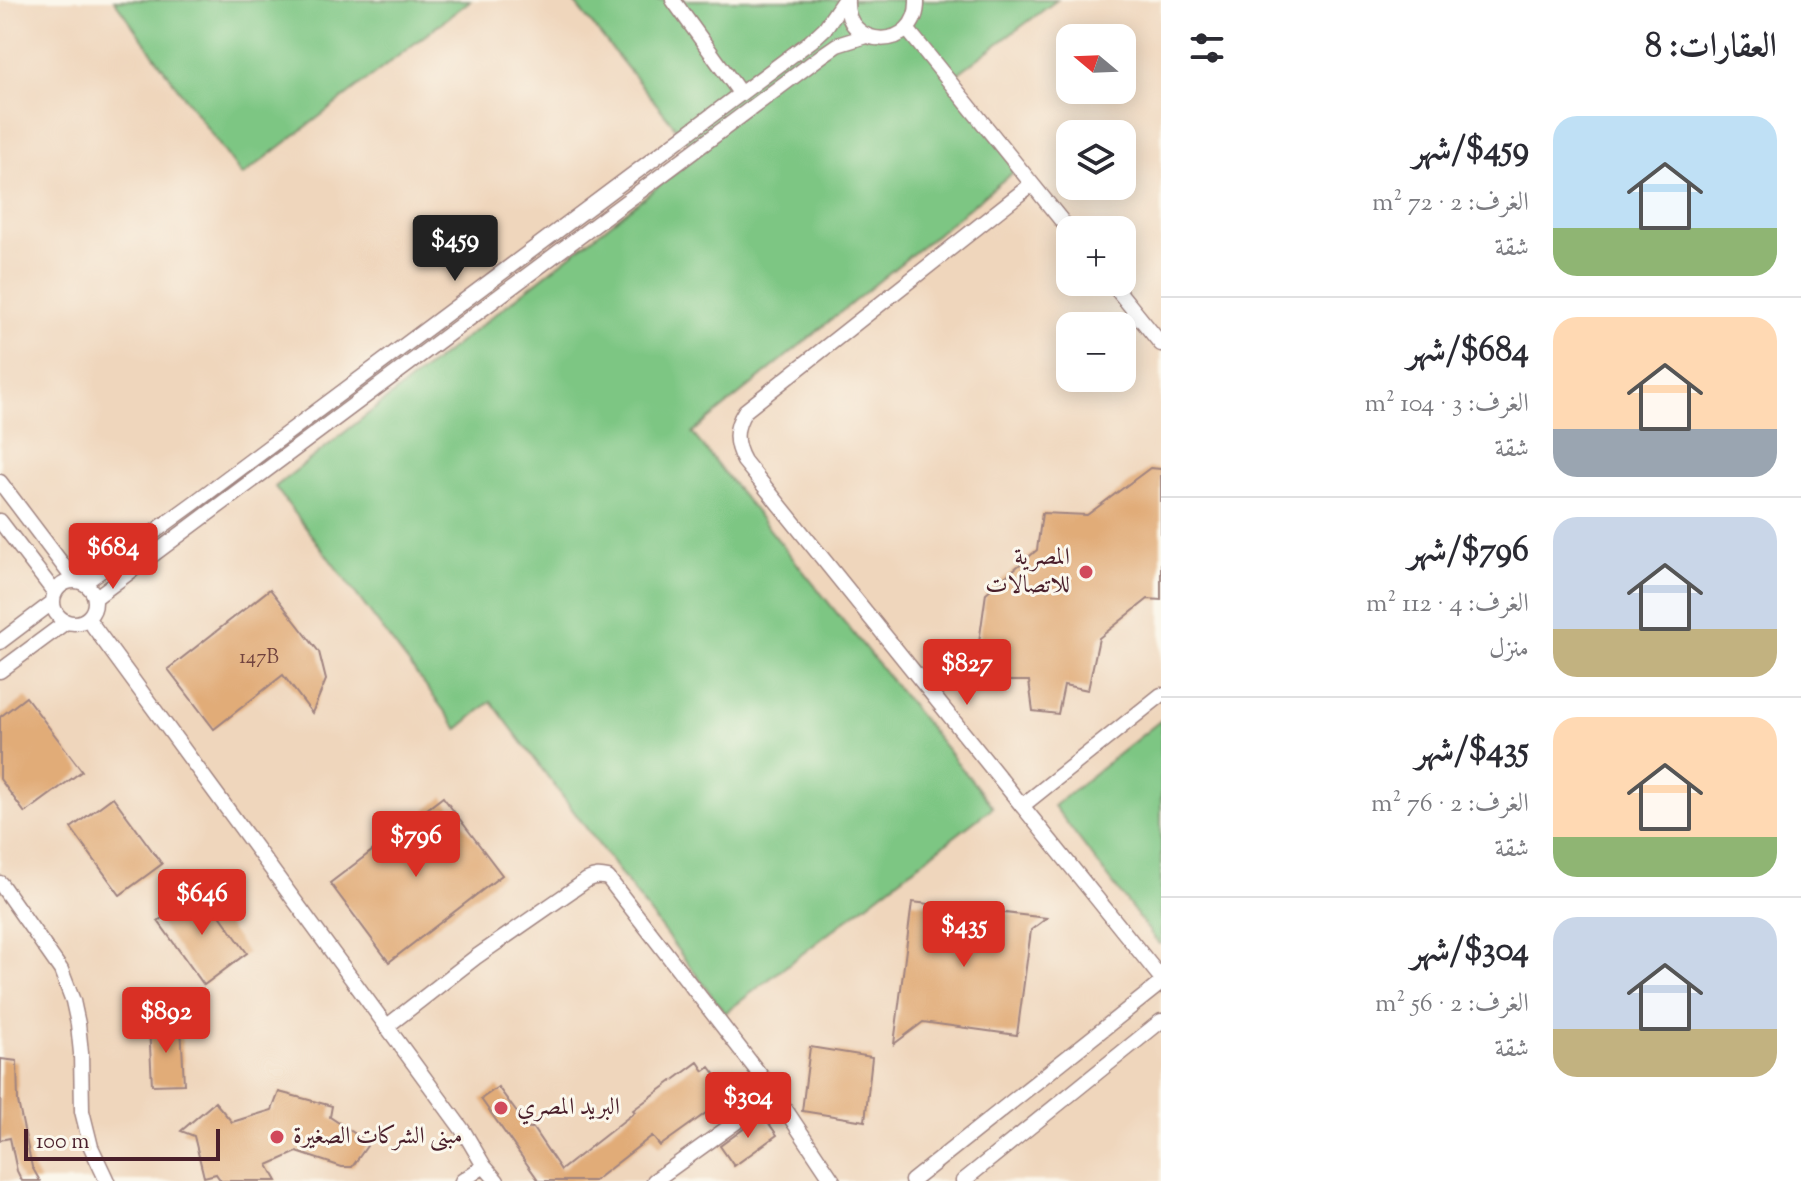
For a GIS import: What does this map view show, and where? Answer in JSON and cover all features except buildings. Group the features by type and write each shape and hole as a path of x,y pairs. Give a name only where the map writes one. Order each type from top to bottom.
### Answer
{"street":[{"path":"673,0 740,93"},
{"path":"0,642 54,598 63,584 79,582 194,503 811,41 846,0"},
{"path":"846,0 850,19 857,29 877,39 898,36 907,29 913,22 918,1"},
{"path":"907,29 1058,216"},
{"path":"95,598 824,54 837,45 866,36"},
{"path":"912,1181 1161,980 744,461 736,441 739,420 745,411 1032,184"},
{"path":"1122,296 1161,344"},
{"path":"0,482 79,582 89,587 95,598 94,609 88,619 77,624 66,622 56,614 54,598 0,521"},
{"path":"88,619 250,837 497,1181"},
{"path":"0,671 66,622"},
{"path":"1022,806 1161,695"},
{"path":"386,1027 476,957 587,880 601,876 608,878 775,1094 833,1181"},
{"path":"0,883 61,970 73,1001 81,1053 82,1111 91,1147 107,1181"},
{"path":"963,1181 1161,1021"},
{"path":"654,1181 775,1094"},
{"path":"462,1181 484,1166"}],"shaded area":[{"path":"0,0 1161,0 1161,1181 0,1181"}],"green space":[{"path":"114,0 471,0 242,176"},
{"path":"572,0 1057,0 949,80 1018,168 692,433 993,807 725,1013 491,701 458,729 275,487 698,155"},
{"path":"1161,720 1161,944 1159,944 1054,806"}],"place":[{"name":"المصرية للاتصالات","path":"1086,572"},
{"name":"البريد المصري","path":"501,1108"},
{"name":"مبنى الشركات الصغيرة","path":"277,1137"}]}
